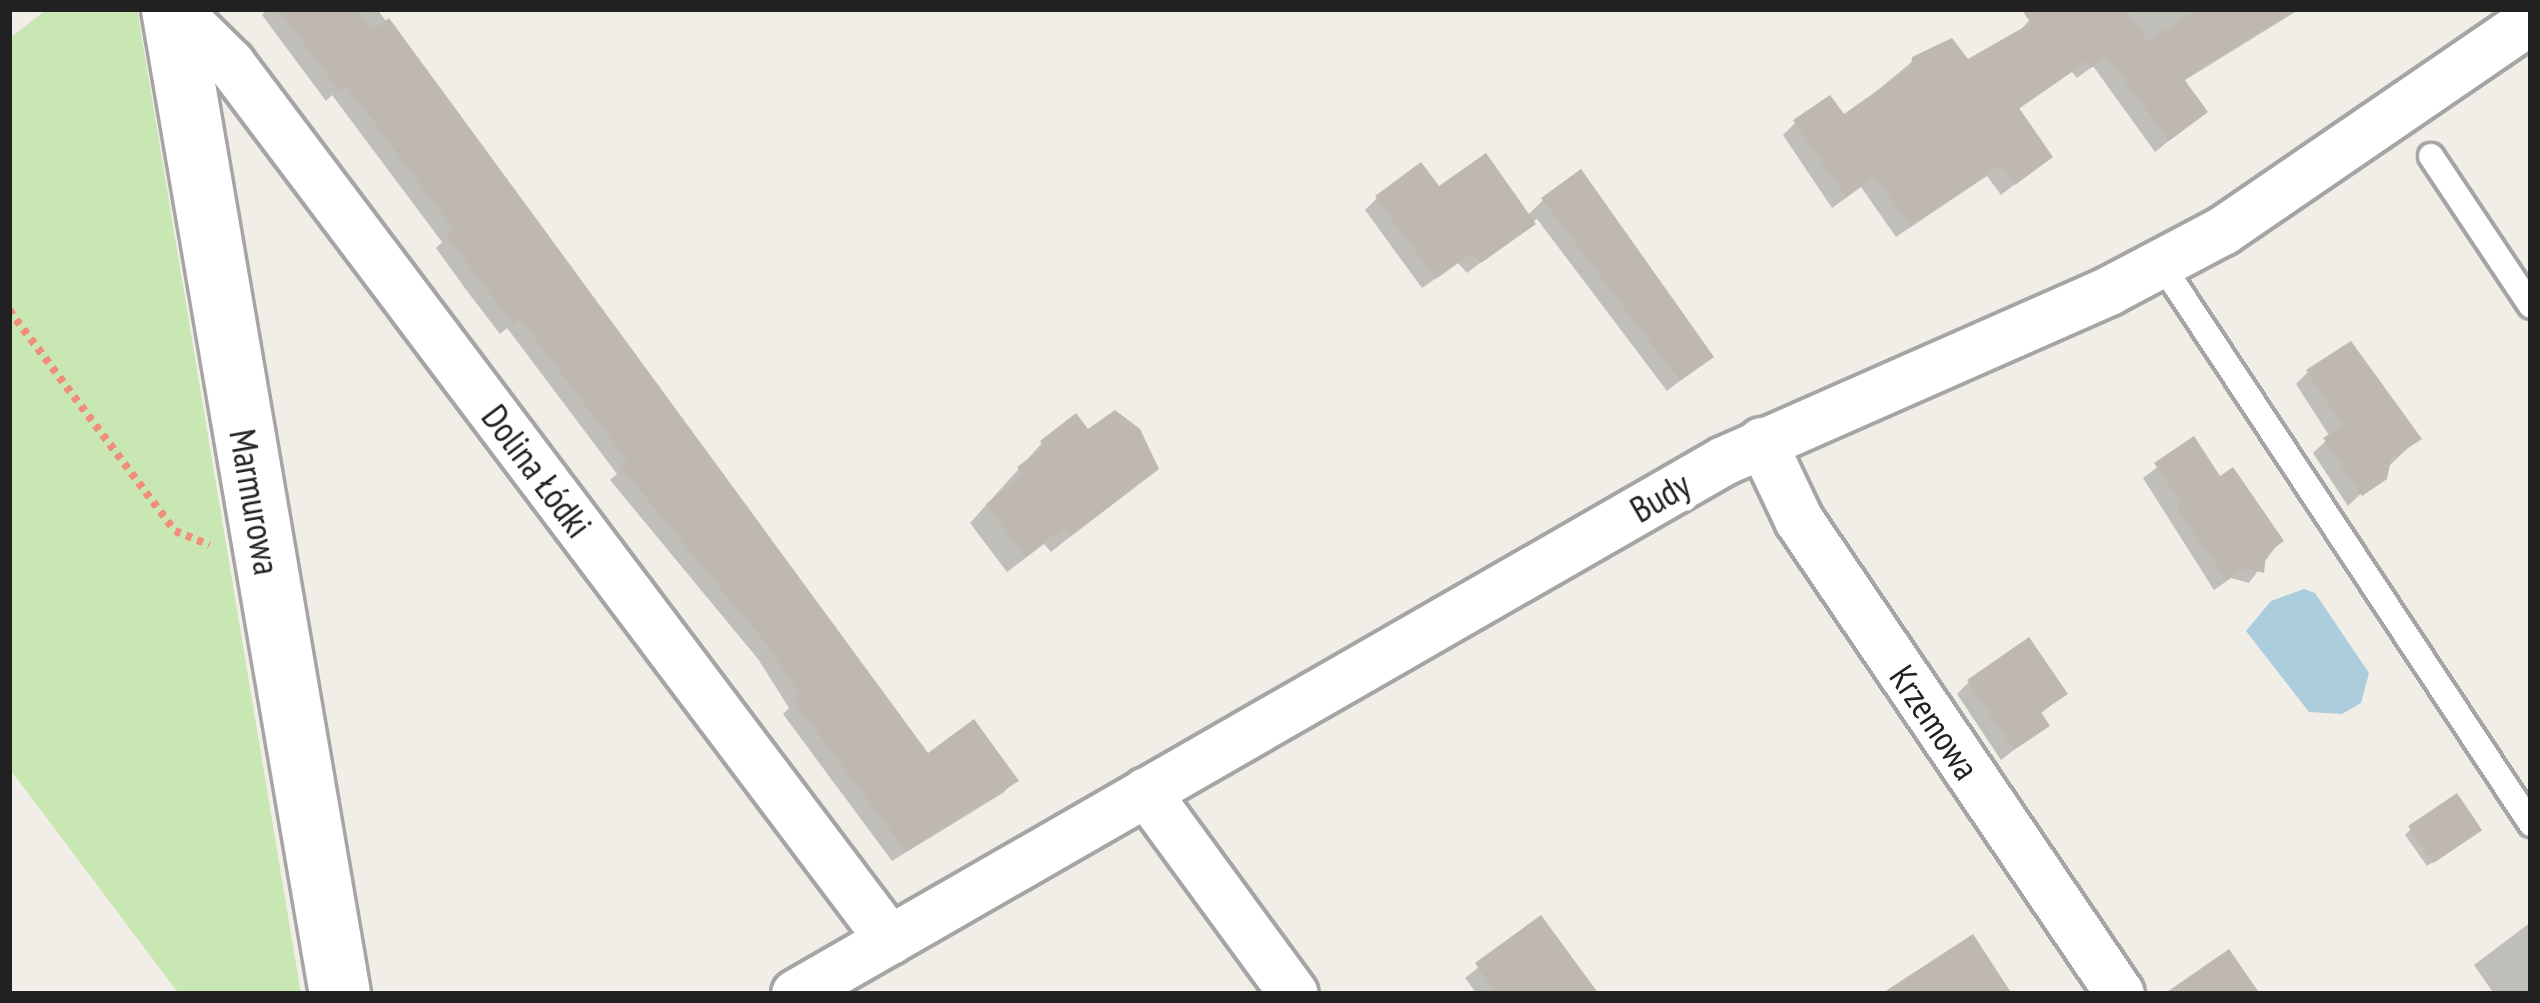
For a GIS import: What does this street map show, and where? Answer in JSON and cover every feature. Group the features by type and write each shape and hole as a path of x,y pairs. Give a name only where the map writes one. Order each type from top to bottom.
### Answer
{"street":[{"name":"Marmurowa","path":"173,9 340,994"},
{"name":"Dolina Łódki","path":"173,9 230,63 890,940"},
{"name":"Budy","path":"796,994 1762,442 2162,265 2300,180 2531,20"},
{"name":"Krzemowa","path":"1762,442 1799,520 2120,994"},
{"path":"1146,793 1294,994"}],"lane":[{"path":"2431,156 2531,306"},
{"path":"2162,265 2531,824"}],"path":[{"path":"9,310 175,531 228,554 262,547"}],"green space":[{"path":"47,9 137,9 301,994 179,994 9,768 9,39"}],"water":[{"path":"2304,589 2315,593 2369,673 2361,703 2342,714 2309,712 2246,631 2271,601"}],"building":[{"path":"278,9 356,9 372,31 389,18 928,753 974,719 1019,781 906,851 793,700 800,694 769,647 620,466 627,460 520,319 513,324 479,279 446,234 453,228 346,85 339,91"},
{"path":"2021,9 2125,9 2148,41 2200,9 2296,9 2184,79 2208,112 2169,141 2107,56 2091,68 2086,61 2019,108 2053,157 2015,185 2001,165 1910,226 1875,176 1846,197 1793,120 1830,95 1844,114 1911,67 1912,57 1952,38 1968,59 2031,23"},
{"path":"1486,153 1536,224 1481,263 1472,253 1436,279 1375,196 1421,162 1439,186"},
{"path":"1581,169 1714,357 1680,381 1541,198"},
{"path":"2351,341 2422,439 2391,459 2387,479 2362,496 2323,438 2343,426 2306,370"},
{"path":"1115,410 1140,429 1159,469 1070,537 1063,528 1026,557 986,504 1024,475 1017,467 1044,447 1040,441 1076,413 1088,429"},
{"path":"2194,436 2220,476 2233,467 2284,541 2266,554 2264,573 2245,568 2227,580 2176,507 2181,503 2154,463"},
{"path":"2029,637 2068,694 2041,712 2050,726 2014,750 1967,680"},
{"path":"2457,793 2482,830 2433,863 2408,826"},
{"path":"1541,915 1599,994 1497,994 1475,963"},
{"path":"1973,934 2012,994 1881,994"},
{"path":"2229,949 2260,994 2164,994"}]}
